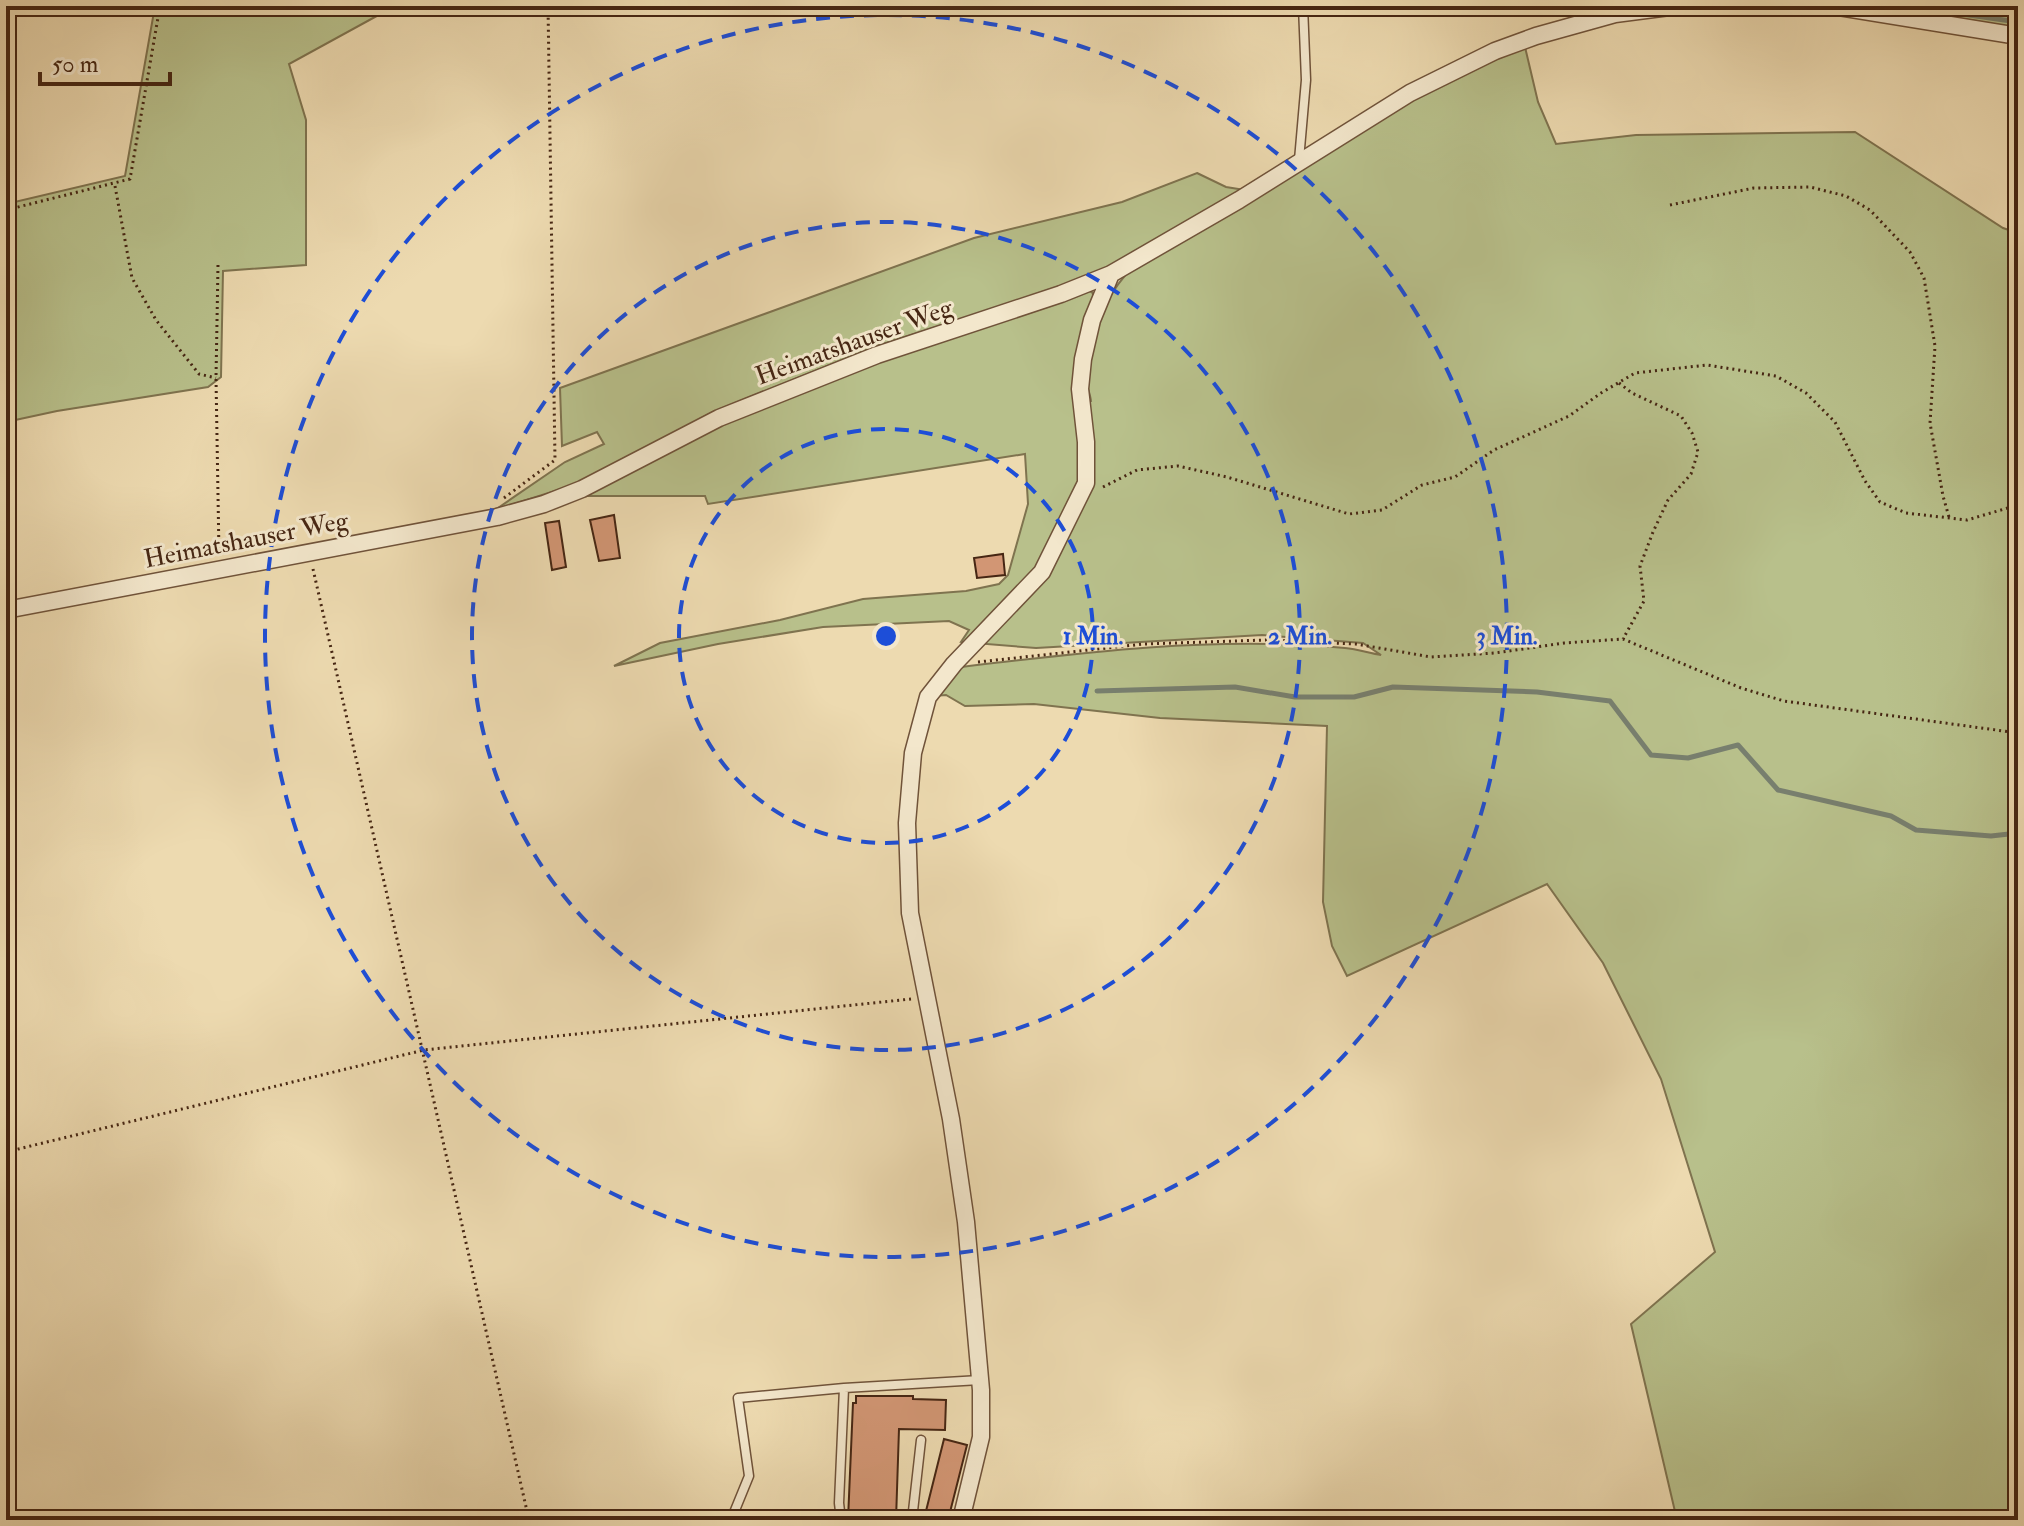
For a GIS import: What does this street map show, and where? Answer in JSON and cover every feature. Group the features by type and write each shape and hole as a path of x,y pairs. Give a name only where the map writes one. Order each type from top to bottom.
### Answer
{"street":[{"name":"Heimatshauser Weg","path":"6,610 497,517 544,504 582,489 719,418 877,355 1061,294 1111,274 1239,200 1410,93 1495,51 1615,14 1677,6"},
{"path":"1833,6 2018,36"},
{"path":"961,1520 981,1437 981,1385 966,1222 951,1119 910,913 907,823 913,753 928,697 954,664 1042,572 1086,483 1086,442 1080,389 1083,359 1092,320 1111,274"}],"lane":[{"path":"1299,161 1306,80 1303,6"},
{"path":"731,1520 749,1476 738,1398 844,1388 981,1385"},
{"path":"841,1520 844,1388"},
{"path":"912,1520 921,1440"}],"path":[{"path":"6,210 130,179 160,6"},
{"path":"498,502 555,460 548,6"},
{"path":"115,185 132,278 156,320 199,374 216,378"},
{"path":"1670,205 1754,188 1810,187 1846,196 1870,210 1910,252 1924,278 1933,334 1934,386 1930,423 1949,517"},
{"path":"218,265 218,570"},
{"path":"1086,483 1096,490 1137,470 1178,466 1227,477 1349,514 1382,510 1422,485 1455,477 1494,450 1569,416 1635,373 1707,365 1776,376 1806,393 1835,422 1865,481 1880,502 1906,513 1967,520 2018,505"},
{"path":"1619,383 1632,393 1681,416 1692,433 1698,452 1691,474 1668,500 1653,532 1640,566 1644,601 1623,639"},
{"path":"308,554 317,580 529,1520"},
{"path":"954,664 1144,644 1296,641 1356,644 1431,657 1623,639 1741,688 1784,701 2018,733"},
{"path":"6,1152 424,1050 926,997"}],"green space":[{"path":"155,6 395,6 289,64 306,120 306,265 223,271 221,377 208,387 6,422 6,204 125,176"},
{"path":"1918,6 2018,6 2018,28 1914,11"},
{"path":"1525,47 1538,102 1556,144 1636,135 1855,132 2003,228 2018,233 2018,1520 1677,1520 1631,1324 1715,1252 1661,1079 1603,963 1547,884 1347,976 1332,946 1323,902 1327,726 1160,718 1034,704 965,706 946,695 933,696 954,668 1100,651 1198,645 1296,645 1381,655 1363,643 1262,635 1036,648 961,642 969,630 949,621 823,627 718,644 614,666 660,643 780,620 863,599 966,591 999,584 1008,575 1028,504 1025,454 708,504 705,496 575,496 725,419 811,384 1083,289 1092,292 1095,300 1078,404 1091,401 1086,376 1092,334 1111,295 1127,273 1371,123"},
{"path":"1197,173 1226,187 1245,190 1104,269 1058,288 874,347 713,412 580,483 495,510 565,462 604,444 597,432 562,446 560,388 974,238 1122,202"}],"building":[{"path":"614,515 620,558 599,561 590,520"},
{"path":"559,521 566,567 552,570 545,523"},
{"path":"1003,554 1005,575 977,578 974,558"},
{"path":"856,1396 913,1396 913,1399 946,1400 945,1430 899,1429 896,1520 848,1520 853,1403 856,1403"},
{"path":"944,1439 967,1445 948,1520 925,1515"}],"waterway":[{"path":"1948,6 1962,14 2018,22"},
{"path":"1097,691 1235,687 1295,697 1354,697 1393,687 1537,692 1610,701 1651,755 1688,758 1738,745 1778,790 1891,816 1916,830 1991,836 2018,833"}]}
